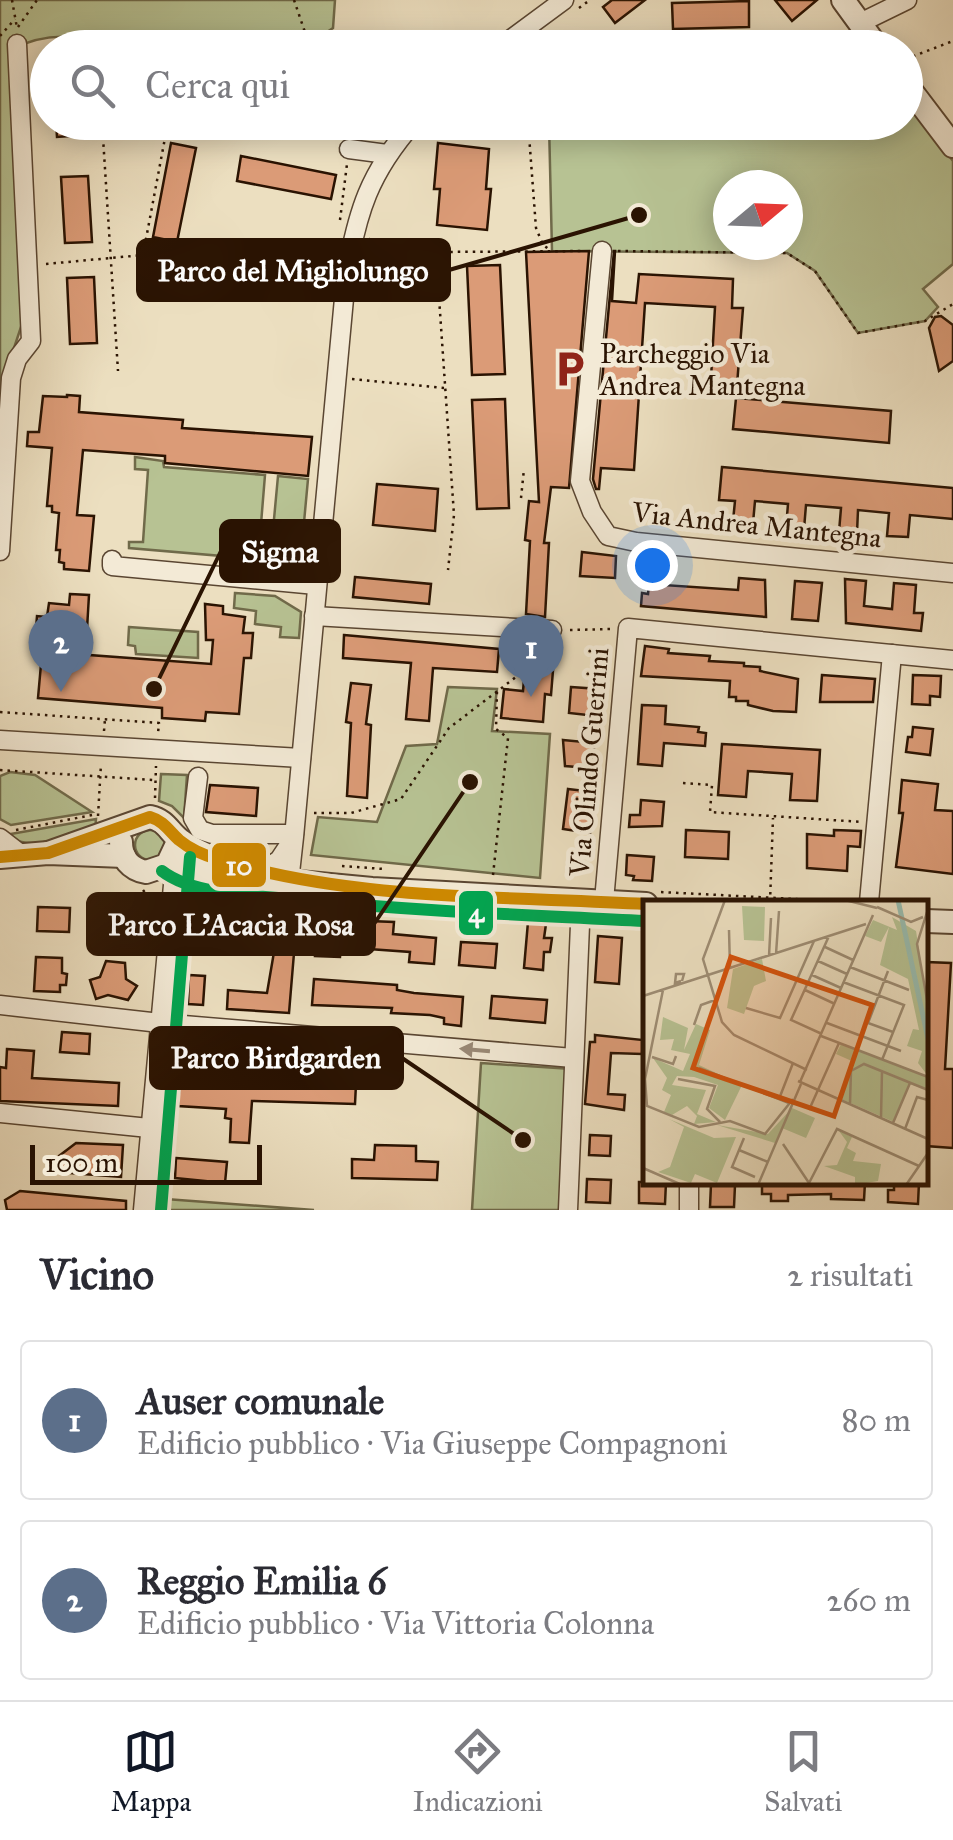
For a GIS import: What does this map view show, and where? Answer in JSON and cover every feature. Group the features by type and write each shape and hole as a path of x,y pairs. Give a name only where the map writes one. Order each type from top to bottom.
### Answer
{"street":[{"path":"523,30 564,0"},
{"path":"843,0 865,30"},
{"path":"874,30 907,0"},
{"path":"0,551 11,378 17,359 30,341 17,36"},
{"path":"923,106 953,146"},
{"path":"279,874 294,836 346,278 363,200 399,140"},
{"path":"349,149 387,154"},
{"name":"Via Andrea Mantegna","path":"602,251 580,481 592,512 608,536 953,573"},
{"path":"112,560 112,566 316,585"},
{"path":"314,616 552,630"},
{"path":"628,628 953,660"},
{"name":"Via Olindo Guerrini","path":"568,1210 572,1058 592,901 607,871 628,628"},
{"path":"869,894 892,654"},
{"path":"0,740 301,758"},
{"path":"198,777 192,818 206,833 294,836"},
{"path":"48,853 128,826 138,819 156,818 166,823 172,896 143,1210"},
{"path":"128,826 121,842 124,856 140,871 169,855 209,856 279,874 372,889 643,904"},
{"path":"4,835 11,856 124,856"},
{"path":"279,874 280,860 294,836"},
{"path":"928,921 953,922"},
{"path":"0,1005 572,1058"},
{"path":"0,1112 150,1128"},
{"path":"688,1210 690,1185"}],"path":[{"path":"12,0 17,36"},
{"path":"17,36 37,0"},
{"path":"294,0 304,30"},
{"path":"0,36 16,18"},
{"path":"923,52 953,41"},
{"path":"103,140 118,372"},
{"path":"28,265 143,255 165,140"},
{"path":"529,140 536,228 543,245 552,251"},
{"path":"364,251 370,228"},
{"path":"367,239 436,252 787,253 815,271 858,333 925,321 953,304"},
{"path":"436,252 454,515 448,570"},
{"path":"351,379 446,388"},
{"path":"522,498 524,469"},
{"path":"552,630 628,628"},
{"path":"308,812 351,813 400,799 449,728 516,678 522,630"},
{"path":"493,879 508,738 496,729 497,689"},
{"path":"0,770 156,780"},
{"path":"683,783 712,785 710,812 876,822"},
{"path":"4,835 92,815"},
{"path":"770,900 773,816"}],"green space":[{"path":"0,0 335,0 330,30 30,30 30,42 12,49 22,324 6,372 0,418"},
{"path":"923,121 953,161 953,264 923,289 938,307 925,321 858,333 815,271 798,260 803,260 803,170 713,170 713,252 552,251 549,140 923,140"},
{"path":"135,457 163,461 164,467 265,475 257,573 245,571 245,558 129,548 129,542 143,542 148,470 135,469"},
{"path":"278,476 308,479 301,555 290,570 269,573"},
{"path":"235,593 275,596 301,612 299,638 280,637 281,627 255,624 256,611 234,608"},
{"path":"129,627 198,632 198,658 136,654 135,646 128,645"},
{"path":"448,687 497,689 492,731 550,734 540,878 311,855 318,817 377,822 406,746 437,744"},
{"path":"10,772 35,775 92,812 11,825 0,819 0,776"},
{"path":"161,774 187,775 184,818 172,806 159,801"},
{"path":"96,819 95,831 61,840 25,843 5,835"},
{"path":"150,830 164,839 165,845 156,859 150,860 136,851 135,845 144,831"},
{"path":"481,1063 572,1069 568,1210 472,1210"},
{"path":"152,1198 314,1210 151,1210"}],"building":[{"path":"612,0 645,0 615,23 603,7"},
{"path":"775,0 817,0 792,21"},
{"path":"749,1 749,27 673,29 672,3"},
{"path":"171,143 196,148 177,242 153,237"},
{"path":"438,143 489,149 487,230 437,225 440,189 434,189"},
{"path":"241,156 336,175 331,199 237,181"},
{"path":"88,176 92,242 65,243 61,177"},
{"name":"Parcheggio Via Andrea Mantegna","path":"589,251 569,488 551,487 544,543 549,543 545,617 526,614 529,501 539,502 526,252"},
{"path":"614,251 612,301 636,303 639,274 733,279 732,308 743,308 736,398 710,396 715,307 645,303 634,470 601,468 596,489 593,479"},
{"path":"500,265 505,374 472,375 467,266"},
{"path":"94,277 97,343 70,344 67,278"},
{"path":"941,316 953,325 953,361 939,371 929,328 935,317"},
{"path":"43,396 80,396 79,412 183,420 182,428 312,437 308,476 165,463 165,456 83,450 77,515 94,516 89,571 64,569 64,563 59,562 60,550 56,550 59,513 47,506 52,448 27,446 28,432 39,432"},
{"path":"736,398 891,411 889,443 733,429"},
{"path":"505,399 509,508 477,509 472,400"},
{"path":"722,467 953,488 953,519 910,515 908,537 887,536 889,513 858,510 857,533 839,532 841,508 806,505 804,529 786,528 788,504 755,501 753,523 733,521 735,501 719,500"},
{"path":"377,484 438,489 435,531 373,525"},
{"path":"582,552 616,556 615,578 580,576"},
{"path":"355,577 431,584 429,604 353,597"},
{"path":"739,578 765,580 766,617 641,606 642,593 648,594 649,584 738,590"},
{"path":"845,579 866,581 864,606 892,609 894,583 916,585 914,613 923,613 921,631 846,623"},
{"path":"795,581 822,583 818,621 792,619"},
{"path":"70,594 89,595 87,629 78,628 76,654 211,664 213,640 206,640 205,604 223,606 223,614 245,617 243,633 253,633 251,658 244,658 239,714 206,712 205,721 162,718 162,708 38,698 43,642 35,642 37,616 47,617 49,603 69,605"},
{"path":"344,635 499,649 497,672 433,668 429,721 406,719 411,663 343,658"},
{"path":"645,646 669,649 668,653 710,656 709,661 744,663 760,667 760,671 798,679 796,712 773,711 748,705 748,701 736,701 736,697 729,697 730,681 641,676"},
{"path":"526,656 554,658 551,695 545,694 543,722 501,718 504,689 523,691"},
{"path":"822,675 875,679 873,702 820,702"},
{"path":"913,675 941,676 940,697 930,696 930,705 912,704"},
{"path":"351,683 371,685 366,724 371,725 367,798 347,796 351,723 346,722"},
{"path":"571,687 599,689 597,716 569,713"},
{"path":"642,705 666,706 665,724 699,727 698,732 706,733 705,746 664,743 662,766 638,764"},
{"path":"913,727 933,729 930,755 906,752"},
{"path":"563,740 595,743 590,768 565,766"},
{"path":"722,744 820,750 817,801 790,800 792,774 748,771 746,797 718,795"},
{"path":"902,780 938,784 935,810 953,811 953,874 896,867 903,813 899,813"},
{"path":"210,785 258,788 256,816 206,812"},
{"path":"568,789 594,792 590,833 563,829"},
{"path":"641,800 664,802 662,826 629,827 630,815 640,815"},
{"path":"686,830 729,832 728,859 685,857"},
{"path":"834,830 861,831 860,847 848,846 847,871 807,868 807,834 834,836"},
{"path":"627,855 654,857 652,881 633,880 634,876 626,875"},
{"path":"38,907 70,908 69,932 37,931"},
{"path":"318,919 394,922 393,934 436,938 434,964 409,962 410,952 341,947 340,957 315,956"},
{"path":"528,922 546,924 544,938 552,938 550,952 544,952 543,970 524,968"},
{"path":"598,936 622,938 619,984 595,982"},
{"path":"461,942 497,944 495,968 459,965"},
{"path":"274,952 294,953 289,1013 227,1009 228,990 267,993"},
{"path":"36,957 62,958 62,973 67,974 66,985 60,985 60,992 34,991"},
{"path":"106,961 125,963 126,979 137,986 128,1000 108,995 96,999 90,980 100,977"},
{"path":"928,962 951,963 945,1069 953,1069 953,1148 928,1146"},
{"path":"189,975 205,976 203,1005 188,1004"},
{"path":"314,979 397,985 397,990 463,997 461,1026 444,1024 444,1018 430,1015 391,1013 392,1008 312,1005"},
{"path":"492,996 547,1000 545,1023 490,1018"},
{"path":"62,1032 90,1034 89,1054 60,1052"},
{"path":"595,1035 643,1040 642,1054 611,1053 608,1094 625,1095 624,1110 585,1104 590,1042 595,1042"},
{"path":"218,1045 255,1048 253,1084 295,1085 296,1074 332,1073 332,1084 356,1084 355,1104 252,1101 249,1143 230,1142 231,1119 225,1118 226,1109 178,1106 180,1076 216,1079"},
{"path":"7,1049 34,1051 32,1078 119,1083 118,1106 0,1101 0,1067 6,1068"},
{"path":"590,1135 611,1136 610,1156 589,1155"},
{"path":"76,1143 123,1145 121,1177 58,1172 59,1156"},
{"path":"375,1145 416,1146 416,1161 438,1162 437,1180 352,1178 352,1159 374,1160"},
{"path":"176,1158 227,1162 225,1183 175,1178"},
{"path":"587,1179 611,1180 610,1203 586,1202"},
{"path":"639,1182 666,1185 665,1204 639,1203"},
{"path":"711,1185 735,1185 734,1207 710,1207"},
{"path":"762,1185 865,1185 864,1200 831,1199 831,1194 788,1195 788,1201 771,1201 771,1194 762,1194"},
{"path":"894,1185 919,1185 918,1204 888,1202 888,1190 894,1190"},
{"path":"20,1191 126,1201 126,1210 7,1210 5,1200"}],"transit line":[{"name":"10","path":"0,857 48,853 150,817 184,844 209,857 324,883 432,894 643,904"},
{"name":"4","path":"161,1210 190,857"},
{"name":"4","path":"162,871 192,886 249,896 643,921"}],"place":[{"name":"Parco del Migliolungo","path":"639,215"},
{"name":"Parcheggio Via Andrea Mantegna","path":"570,369"},
{"name":"Sigma","path":"154,689"},
{"name":"Reggio Emilia 6","path":"61,692"},
{"name":"Auser comunale","path":"531,697"},
{"name":"Parco L'Acacia Rosa","path":"470,782"},
{"name":"Parco Birdgarden","path":"523,1140"}]}
